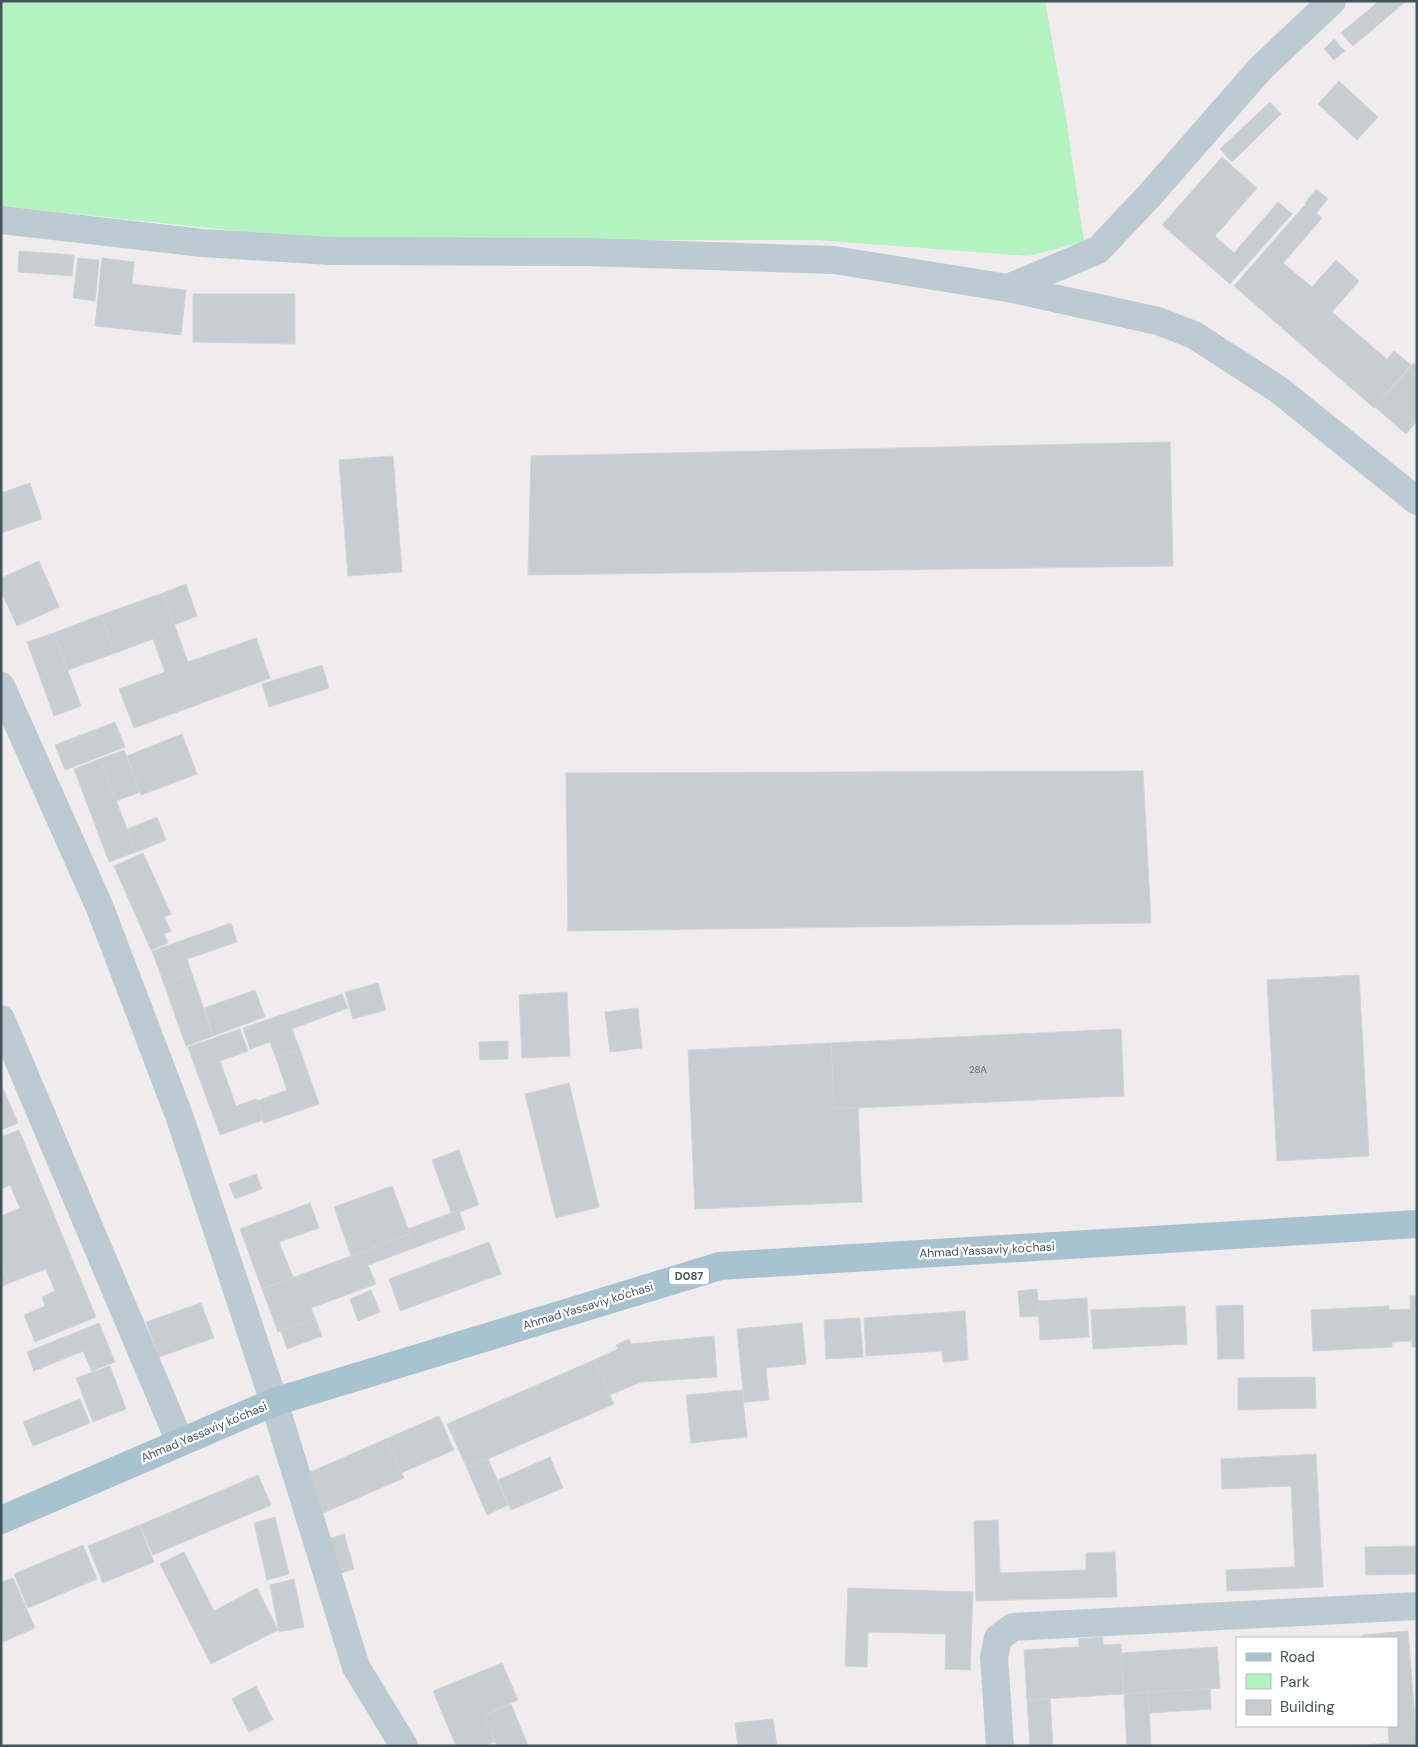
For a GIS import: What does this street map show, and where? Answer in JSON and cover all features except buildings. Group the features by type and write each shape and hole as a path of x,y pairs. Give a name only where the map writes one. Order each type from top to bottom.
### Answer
{"main road":[{"name":"Ahmad Yassaviy ko'chasi","path":"1,1520 274,1402 720,1266 1417,1224"}],"street":[{"path":"1008,288 1098,250 1149,196 1260,69 1332,1"},
{"path":"1,220 202,243 331,251 585,252 834,260 1008,288 1158,321 1194,335 1279,390 1417,501"},
{"path":"1,686 100,908 180,1118 274,1402 356,1667 404,1746"},
{"path":"1,1019 180,1442"},
{"path":"1000,1746 994,1657 998,1638 1013,1627 1417,1606"}],"green space":[{"path":"1,1 1045,1 1067,124 1084,242 1028,256 816,240 322,240 1,206"}]}
